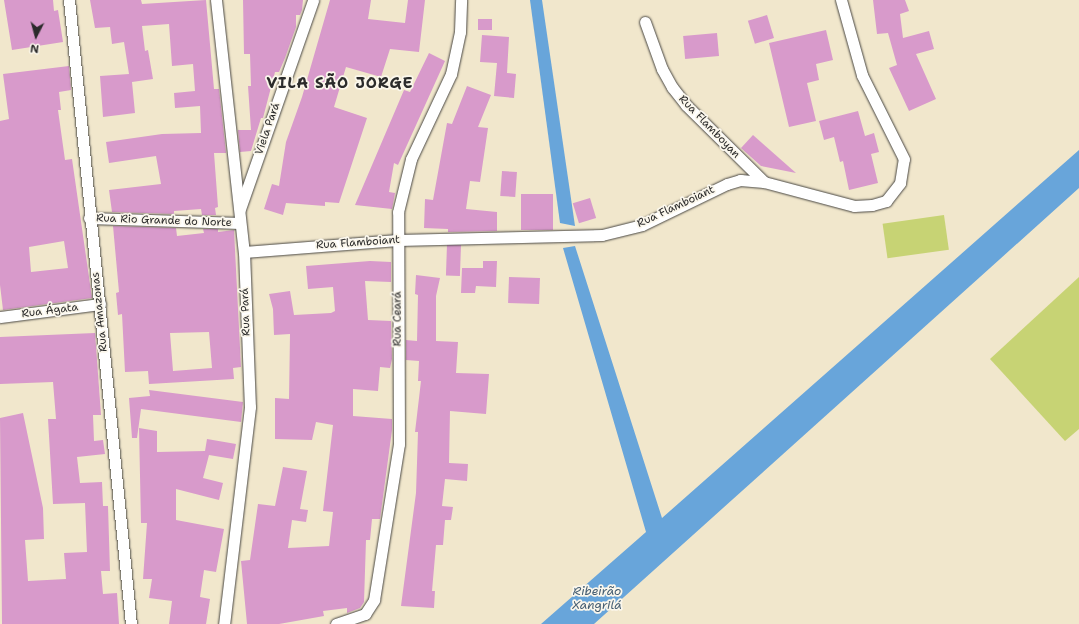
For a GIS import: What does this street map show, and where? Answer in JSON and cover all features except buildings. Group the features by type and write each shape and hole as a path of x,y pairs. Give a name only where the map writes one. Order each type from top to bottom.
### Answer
{"street":[{"name":"Rua Amazonas","path":"69,0 89,218 100,304 131,624"},
{"name":"Rua Pará","path":"216,0 239,218 244,252 250,414 224,624"},
{"name":"Viela Pará","path":"239,218 313,0"},
{"name":"Rua Ceará","path":"336,624 365,619 374,600 398,462 398,212 411,159 451,74 460,32 461,0"},
{"name":"Rua Flamboiant","path":"244,252 398,240 602,235 642,225 727,184 740,180 764,182 854,206 872,205 886,201 900,183 904,159 862,75 841,0"},
{"name":"Rua Flamboyan","path":"645,22 662,69 672,87 686,105 764,182"},
{"name":"Rua Rio Grande do Norte","path":"89,218 239,218"},
{"name":"Rua Ágata","path":"0,317 100,304"}],"green space":[{"path":"944,215 949,250 887,258 883,224"},
{"path":"1079,277 1079,429 1065,441 990,359"}],"water":[{"path":"530,0 542,0 575,226 560,223"},
{"name":"Ribeirão Xangrilá","path":"1079,150 1079,188 594,624 541,624 646,532 563,248 575,246 662,518"}],"district":[{"name":"VILA SÃO JORGE","path":"340,84"}]}
